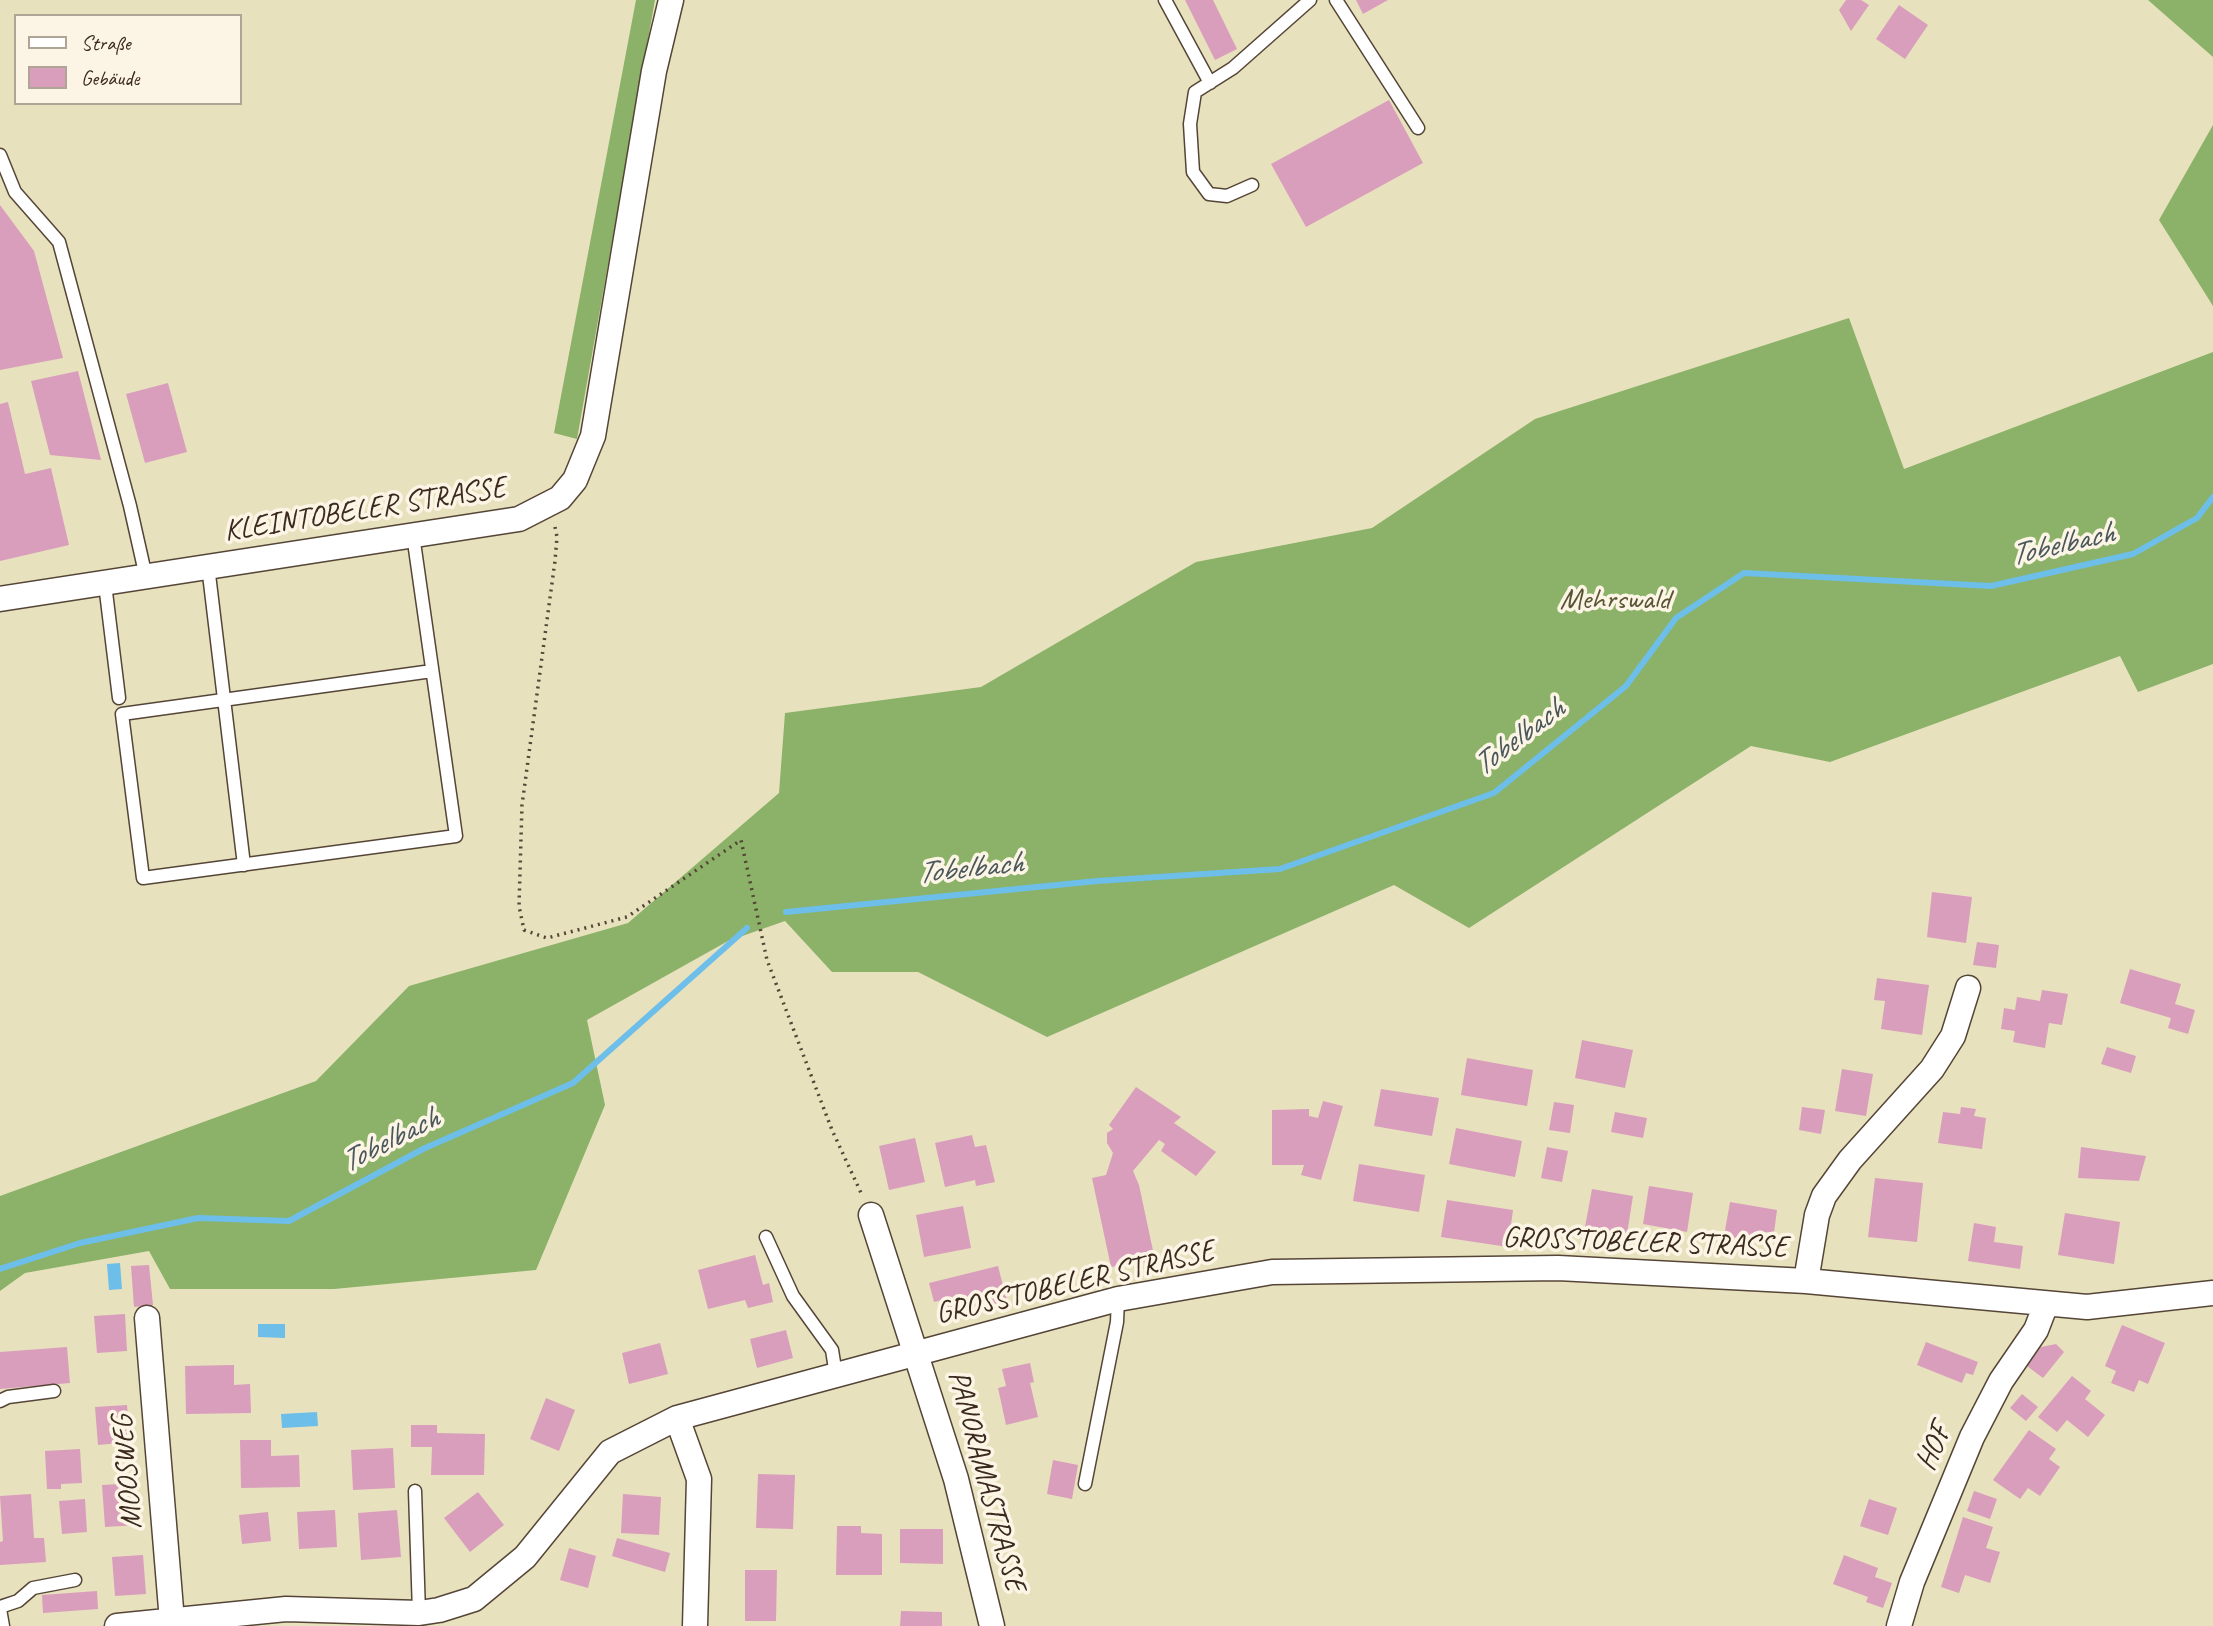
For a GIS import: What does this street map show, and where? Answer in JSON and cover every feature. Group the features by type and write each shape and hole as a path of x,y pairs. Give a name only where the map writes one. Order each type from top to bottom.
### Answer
{"street":[{"name":"KLEINTOBELER STRASSE","path":"0,598 519,519 549,505 575,480 593,436 654,71 671,0"},
{"path":"1806,1281 1816,1215 1824,1196 1850,1160 1932,1069 1953,1036 1968,988"},
{"name":"PANORAMASTRASSE","path":"871,1214 956,1479 992,1626"},
{"name":"GROSSTOBELER STRASSE","path":"117,1626 172,1620 419,1613 474,1599 525,1557 610,1452 677,1418 1118,1299 1272,1272 1400,1268 1558,1268 1806,1281 2087,1307 2213,1293"},
{"name":"HOF","path":"1899,1626 1912,1581 1972,1437 2001,1381 2036,1330 2046,1304"},
{"name":"MOOSWEG","path":"147,1318 172,1620"},
{"path":"677,1418 699,1479 695,1626"}],"lane":[{"path":"1165,0 1210,82"},
{"path":"1252,185 1227,195 1209,194 1193,172 1190,124 1195,92 1233,68 1310,0"},
{"path":"1336,0 1418,128"},
{"path":"0,155 15,192 60,242 130,506 146,577"},
{"path":"413,535 456,836 143,878 122,714 432,671"},
{"path":"208,566 244,865"},
{"path":"105,583 120,698"},
{"path":"766,1237 793,1296 832,1350 836,1375"},
{"path":"1085,1484 1118,1322 1118,1299"},
{"path":"0,1401 8,1397 54,1391"},
{"path":"415,1491 419,1613"},
{"path":"3,1626 0,1608 18,1601 33,1588 75,1580"}],"path":[{"path":"549,505 557,537 522,805 519,906 524,930 547,938 627,917 741,839 767,960 832,1130 871,1214"}],"green space":[{"path":"636,0 655,0 577,439 554,433"},
{"path":"2148,0 2213,0 2213,57"},
{"path":"2213,125 2213,306 2159,220"},
{"name":"Mehrswald","path":"1849,318 1904,469 2213,352 2213,664 2138,692 2120,656 1830,762 1751,746 1469,928 1394,885 1047,1037 918,972 832,972 785,921 728,941 587,1020 605,1105 536,1270 334,1289 170,1289 149,1251 25,1273 0,1291 0,1196 316,1081 409,986 628,923 779,793 785,713 981,687 1196,562 1372,528 1535,419"}],"water":[{"path":"120,1263 122,1289 109,1290 107,1264"},
{"path":"258,1324 285,1324 285,1338 258,1337"},
{"path":"317,1412 318,1426 282,1428 281,1414"}],"building":[{"path":"1185,0 1213,0 1237,49 1215,60"},
{"path":"1356,0 1388,0 1363,14"},
{"path":"1846,0 1861,0 1869,5 1851,31 1839,10"},
{"path":"1899,5 1928,25 1905,59 1876,39"},
{"path":"1389,100 1423,163 1306,227 1271,164"},
{"path":"0,205 34,251 63,358 0,370"},
{"path":"78,371 101,460 50,455 31,381"},
{"path":"168,383 187,452 145,463 126,394"},
{"path":"8,402 25,474 51,468 69,545 0,561 0,404"},
{"path":"1932,892 1972,897 1966,943 1927,937"},
{"path":"1977,942 1999,945 1996,968 1973,965"},
{"path":"2130,969 2181,984 2175,1004 2195,1010 2188,1034 2168,1028 2171,1018 2120,1003"},
{"path":"1877,978 1929,985 1922,1035 1881,1029 1885,1001 1874,1000"},
{"path":"2042,990 2068,994 2062,1025 2049,1023 2045,1048 2013,1042 2015,1031 2001,1029 2004,1008 2015,1010 2017,997 2040,1001"},
{"path":"1582,1040 1633,1050 1625,1088 1575,1078"},
{"path":"2107,1047 2136,1056 2131,1073 2101,1064"},
{"path":"1467,1058 1533,1070 1527,1106 1461,1095"},
{"path":"1842,1069 1873,1074 1866,1116 1835,1111"},
{"path":"1136,1087 1181,1117 1174,1123 1216,1152 1196,1176 1161,1151 1165,1144 1159,1140 1133,1171 1139,1185 1155,1260 1111,1267 1092,1178 1106,1175 1113,1153 1107,1143 1107,1133 1113,1129 1109,1125"},
{"path":"1381,1089 1439,1098 1432,1136 1374,1126"},
{"path":"1323,1101 1343,1106 1321,1180 1301,1175 1304,1165 1272,1165 1272,1110 1309,1109 1309,1116 1318,1118"},
{"path":"1554,1102 1574,1105 1570,1133 1549,1130"},
{"path":"1802,1107 1825,1110 1821,1134 1799,1130"},
{"path":"1961,1107 1976,1109 1974,1116 1986,1118 1982,1149 1938,1143 1943,1112 1960,1114"},
{"path":"1615,1112 1647,1118 1643,1138 1611,1132"},
{"path":"1456,1128 1522,1141 1515,1177 1449,1164"},
{"path":"972,1135 975,1147 986,1145 995,1182 976,1186 975,1180 945,1187 935,1143"},
{"path":"915,1138 925,1182 889,1190 879,1146"},
{"path":"1547,1147 1568,1151 1562,1182 1541,1178"},
{"path":"2081,1147 2146,1156 2139,1181 2078,1178"},
{"path":"1359,1164 1425,1175 1419,1212 1353,1201"},
{"path":"1875,1178 1923,1183 1917,1242 1868,1237"},
{"path":"1649,1186 1693,1193 1687,1232 1643,1224"},
{"path":"1592,1189 1633,1196 1627,1234 1585,1227"},
{"path":"1447,1200 1513,1210 1508,1247 1441,1237"},
{"path":"1730,1202 1777,1210 1774,1233 1757,1231 1756,1241 1724,1236"},
{"path":"963,1206 971,1248 924,1257 916,1215"},
{"path":"2065,1213 2120,1222 2114,1264 2058,1255"},
{"path":"1974,1223 1996,1227 1994,1242 2023,1246 2020,1269 1968,1261"},
{"path":"755,1255 763,1285 769,1283 773,1302 748,1308 745,1300 708,1309 698,1270"},
{"path":"149,1265 153,1305 134,1307 131,1266"},
{"path":"998,1266 1007,1301 950,1315 946,1299 934,1302 929,1283"},
{"path":"125,1314 127,1351 97,1353 94,1316"},
{"path":"2122,1325 2165,1343 2148,1384 2139,1380 2134,1392 2111,1383 2116,1371 2105,1366"},
{"path":"786,1330 793,1358 757,1368 750,1339"},
{"path":"1926,1342 1978,1362 1973,1375 1966,1373 1962,1383 1917,1365"},
{"path":"660,1343 668,1374 629,1384 622,1353"},
{"path":"2056,1344 2064,1352 2043,1378 2027,1366 2041,1347"},
{"path":"67,1347 70,1383 0,1389 0,1352"},
{"path":"1030,1363 1034,1382 1030,1383 1038,1417 1006,1425 998,1388 1006,1386 1002,1369"},
{"path":"234,1365 234,1385 250,1384 251,1413 186,1414 185,1366"},
{"path":"2072,1376 2091,1391 2085,1399 2105,1415 2088,1437 2067,1420 2057,1432 2038,1417"},
{"path":"2022,1394 2038,1407 2026,1421 2010,1408"},
{"path":"546,1398 575,1410 559,1451 530,1439"},
{"path":"127,1405 130,1442 98,1445 95,1407"},
{"path":"411,1425 437,1425 437,1433 485,1434 484,1475 431,1475 432,1447 411,1447"},
{"path":"2029,1430 2056,1449 2049,1459 2060,1467 2040,1496 2028,1488 2020,1499 1993,1480"},
{"path":"240,1440 271,1440 271,1456 299,1455 300,1487 241,1488"},
{"path":"393,1448 395,1488 353,1490 351,1450"},
{"path":"80,1449 82,1483 61,1484 61,1489 47,1489 45,1451"},
{"path":"1053,1460 1078,1465 1072,1499 1047,1494"},
{"path":"758,1474 795,1475 793,1529 756,1528"},
{"path":"137,1483 139,1525 105,1527 102,1485"},
{"path":"1974,1491 1997,1499 1990,1519 1967,1511"},
{"path":"478,1492 504,1525 470,1552 444,1518"},
{"path":"31,1494 34,1538 44,1538 46,1562 0,1565 0,1542 3,1541 0,1496"},
{"path":"623,1494 661,1497 659,1535 621,1533"},
{"path":"85,1499 87,1532 62,1534 59,1501"},
{"path":"1869,1499 1897,1508 1888,1535 1860,1526"},
{"path":"335,1510 337,1547 299,1549 297,1512"},
{"path":"397,1510 401,1557 361,1560 358,1513"},
{"path":"268,1512 271,1541 242,1544 239,1515"},
{"path":"1963,1517 1993,1527 1986,1548 2000,1552 1990,1583 1965,1575 1959,1593 1941,1587"},
{"path":"837,1526 861,1526 861,1533 882,1534 882,1575 836,1575"},
{"path":"900,1529 943,1529 943,1564 900,1563"},
{"path":"617,1538 670,1553 665,1572 612,1556"},
{"path":"569,1548 596,1556 588,1588 560,1580"},
{"path":"143,1555 146,1594 115,1596 112,1557"},
{"path":"1844,1555 1878,1568 1875,1577 1892,1583 1883,1608 1866,1602 1868,1597 1833,1584"},
{"path":"745,1570 777,1570 776,1621 745,1621"},
{"path":"97,1591 98,1609 43,1613 42,1595"},
{"path":"901,1611 942,1612 942,1626 900,1626"}],"waterway":[{"name":"Tobelbach","path":"786,912 1097,881 1280,869 1494,793 1626,686 1676,618 1744,573 1991,586 2133,554 2197,518 2213,497"},
{"name":"Tobelbach","path":"0,1269 80,1243 198,1218 289,1221 423,1149 573,1083 747,928"}]}
